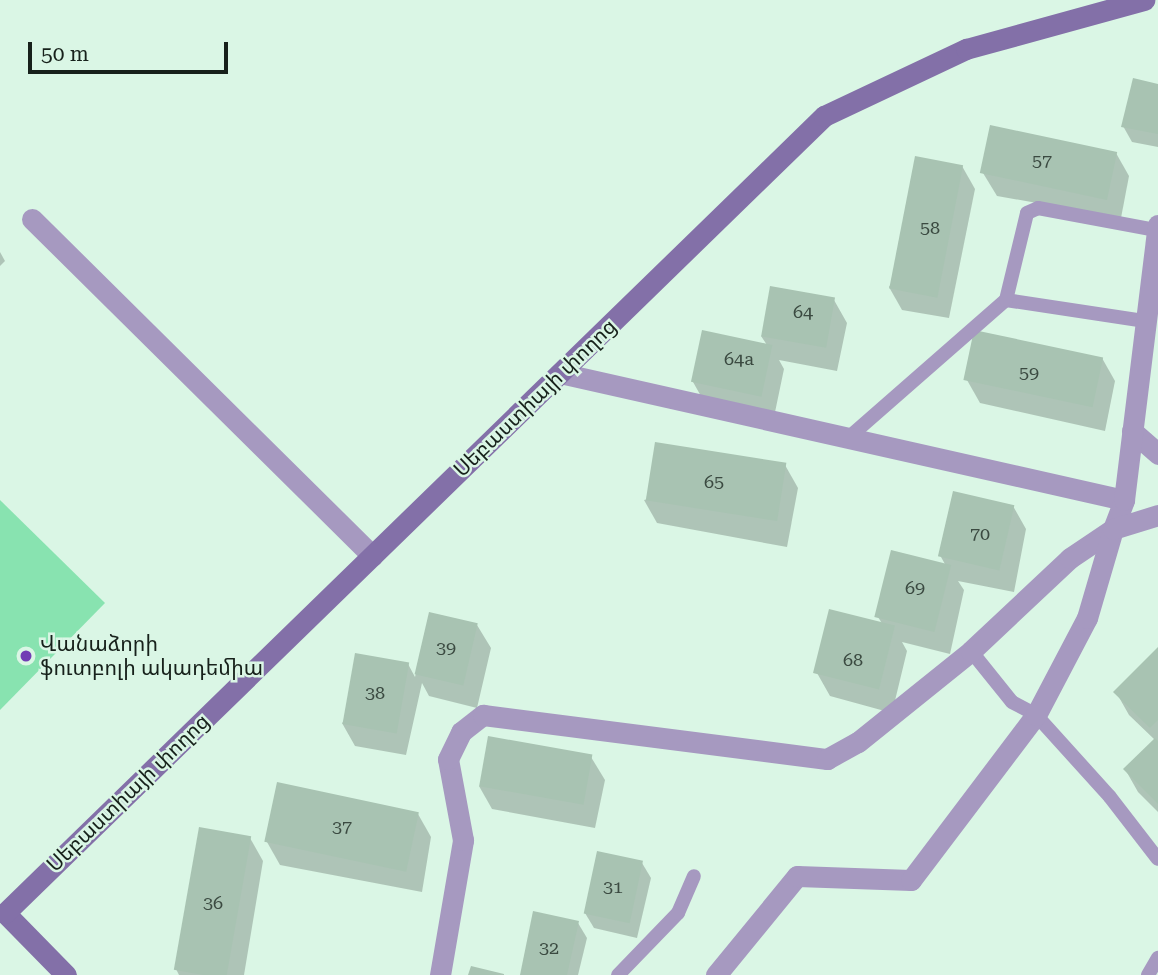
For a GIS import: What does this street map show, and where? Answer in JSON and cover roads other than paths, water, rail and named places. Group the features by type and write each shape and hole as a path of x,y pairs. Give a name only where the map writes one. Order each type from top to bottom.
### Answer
{"street":[{"name":"Սեբաստիայի փողոց","path":"2,915 824,117 966,49 1144,0"},
{"path":"32,219 372,556"},
{"path":"716,975 797,876 911,880 1036,715 1087,618 1124,499 1157,228"},
{"path":"560,373 1124,499"},
{"path":"1132,431 1158,454"},
{"path":"440,975 463,839 448,760 461,732 483,716 827,759 858,742 971,651 1070,558 1114,529 1158,515"},
{"path":"2,915 66,975"}],"lane":[{"path":"847,439 1006,300 1027,214 1038,208 1157,228"},
{"path":"1006,300 1145,321"},
{"path":"971,651 1012,702 1036,715 1110,797 1158,859"},
{"path":"618,975 678,914 694,876"},
{"path":"1148,975 1158,958"}],"place":[{"name":"Վանաձորի ֆուտբոլի ակադեմիա","path":"26,656"}]}
